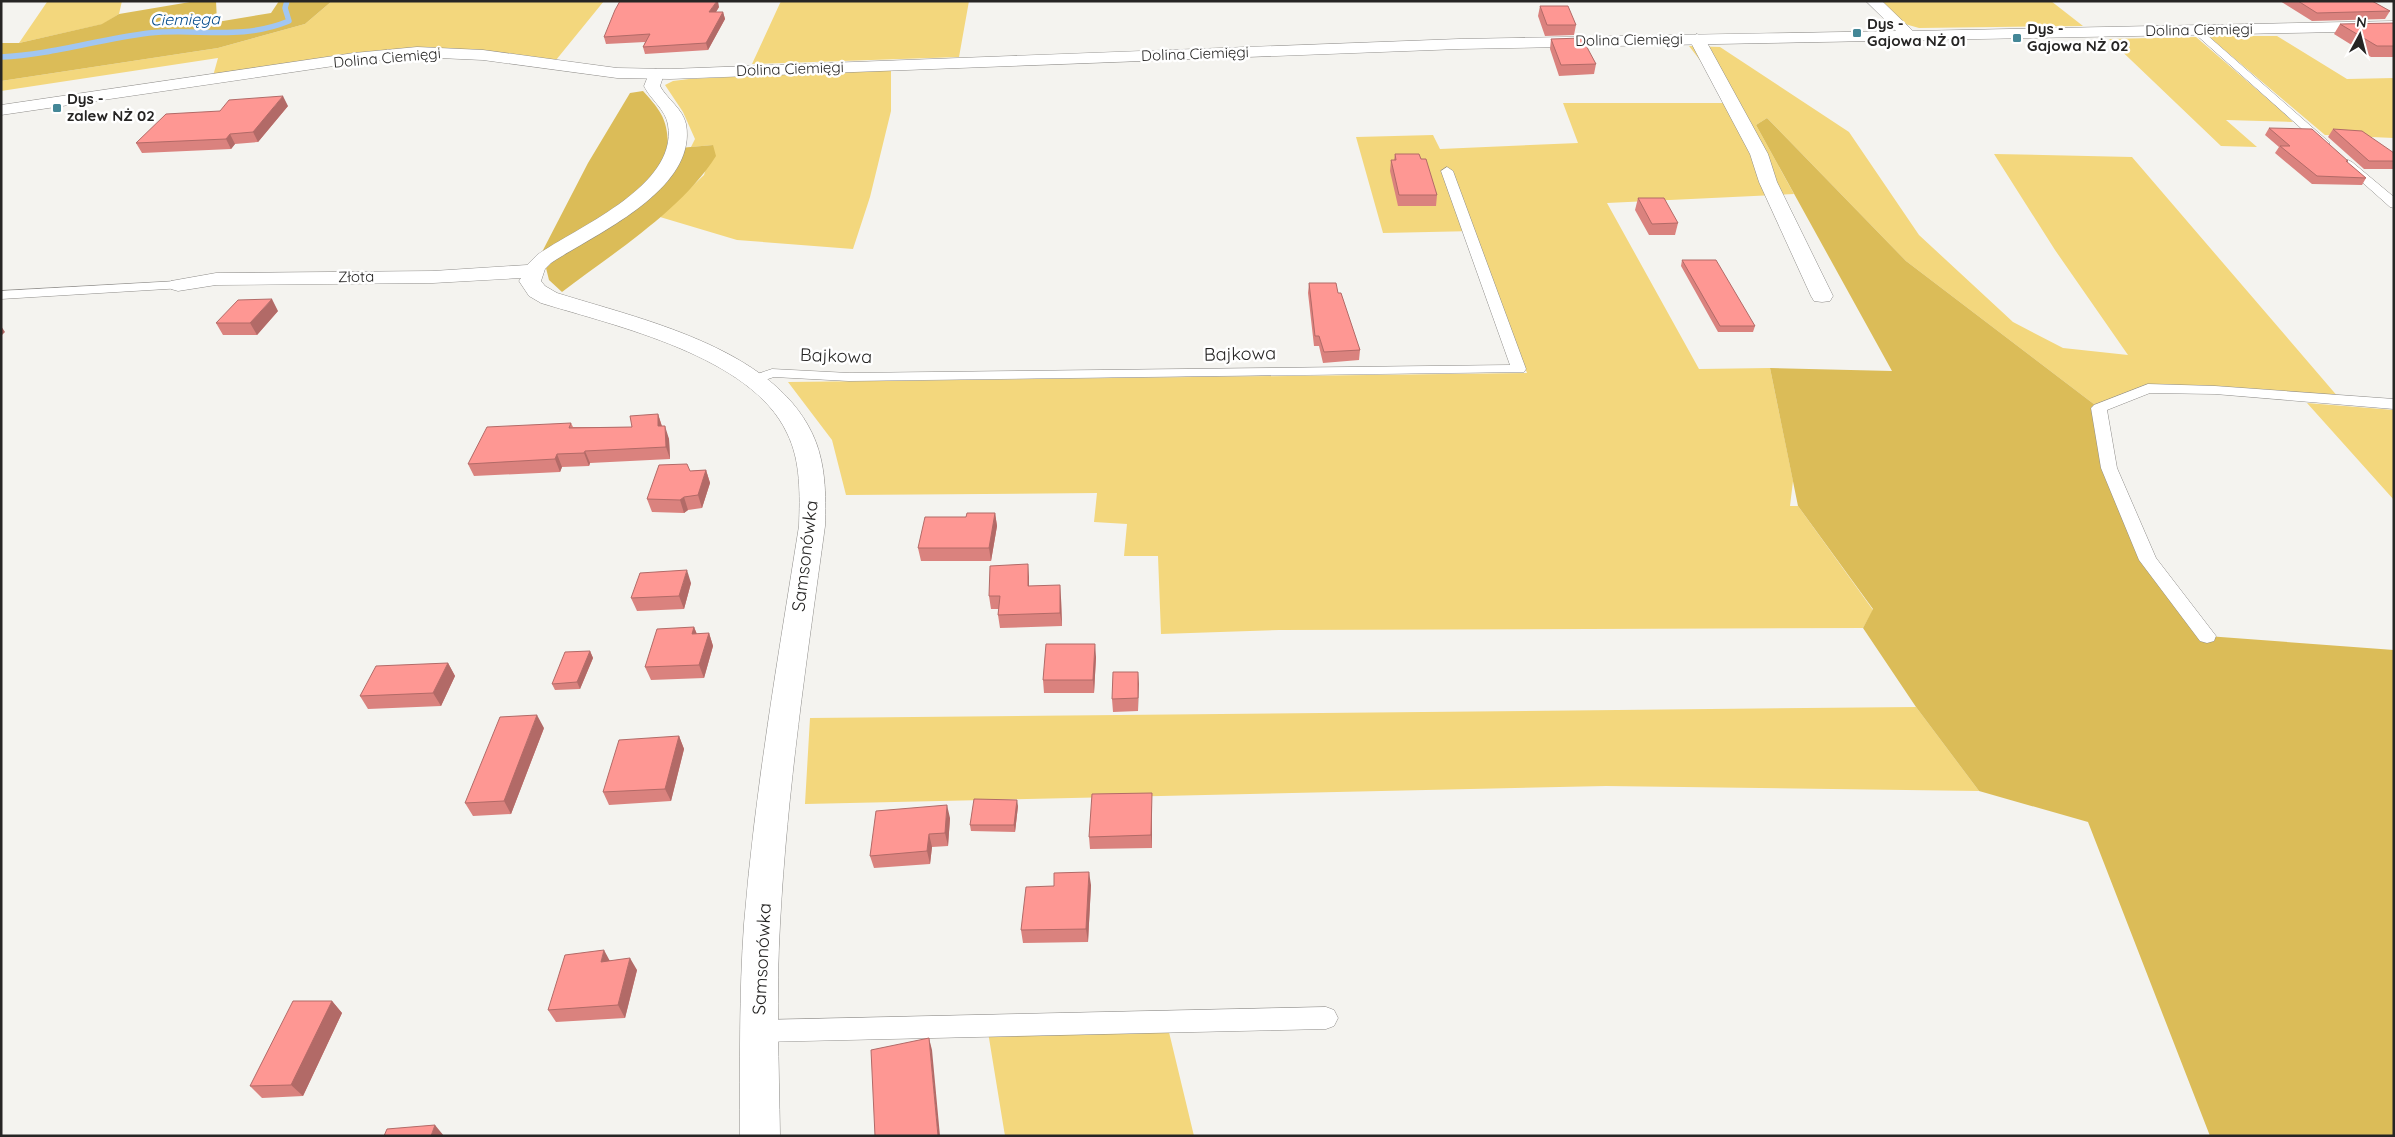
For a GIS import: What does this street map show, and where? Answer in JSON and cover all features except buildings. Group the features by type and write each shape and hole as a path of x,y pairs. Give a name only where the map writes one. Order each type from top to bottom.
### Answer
{"street":[{"path":"1873,1 1909,35"},
{"name":"Dolina Ciemięgi","path":"1,110 354,58 417,52 483,55 608,72 656,74 1459,44 1909,35 2070,34 2394,26"},
{"path":"1697,39 1759,154 1768,182 1822,296"},
{"path":"534,271 550,254 640,197 667,172 676,150 678,132 670,111 652,86 656,74"},
{"name":"Złota","path":"178,285 216,279 433,277 534,271"},
{"name":"Samsonówka","path":"534,271 531,284 542,294 669,335 715,356 753,380 781,404 800,433 810,463 813,502 782,730 770,836 760,960 760,1136"}],"lane":[{"path":"2196,30 2394,204"},
{"name":"Bajkowa","path":"753,380 772,373 849,377 1518,369 1447,171"},
{"path":"1,294 178,285"},
{"path":"2207,636 2148,560 2109,468 2099,408 2148,388 2215,390 2394,404"},
{"path":"759,1031 1326,1018"}],"shaded area":[{"path":"122,1 119,14 103,24 19,43 47,2"},
{"path":"196,1 216,1 217,22 271,13 279,1 332,1 305,24 218,48 1,81 1,43 19,43 102,24 119,14"},
{"path":"332,1 604,1 556,60 498,52 436,48 213,76 218,58 1,91 1,81 218,48 305,24"},
{"path":"781,1 969,1 959,57 752,64"},
{"path":"1881,1 2051,1 2083,26 1919,28 1905,24"},
{"path":"2208,36 2277,36 2347,79 2394,78 2394,138 2325,135"},
{"path":"2196,37 2293,122 2226,120 2257,147 2221,146 2109,39"},
{"path":"1689,46 1720,47 1849,132 1919,235 2013,322 2063,348 2128,355 2055,250 1994,154 2132,157 2339,398 2148,388 2099,408 1906,261 1767,118 1756,125 1794,194 1607,203 1699,369 1770,368 1793,481 1790,506 1798,506 1873,610 1863,628 1279,630 1161,634 1158,556 1124,556 1127,524 1094,522 1097,493 846,495 832,440 788,382 1527,373 1475,231 1383,233 1356,137 1433,135 1440,149 1578,143 1563,103 1733,103"},
{"path":"891,69 891,111 870,197 853,249 737,240 660,217 704,175 713,145 691,147 695,139 683,112 665,85 673,81 689,79"},
{"path":"643,91 663,117 667,131 668,149 713,145 716,156 684,195 665,213 562,292 549,280 542,252 588,163 630,93"},
{"path":"1767,118 1906,261 2099,408 2109,468 2148,560 2207,636 2394,650 2394,1136 2210,1136 2088,822 1979,791 1916,707 1863,628 1873,609 1798,506 1770,368 1892,371 1756,125"},
{"path":"2307,403 2394,410 2394,500"},
{"path":"1916,707 1979,791 1606,786 805,804 810,718"},
{"path":"1168,1028 1194,1136 1005,1136 988,1032"}],"waterway":[{"name":"Ciemięga","path":"1,57 20,56 149,33 253,31 289,21 285,8 287,1"}],"place":[{"name":"Dys - Gajowa NŻ 01","path":"1857,33"},
{"name":"Dys - Gajowa NŻ 02","path":"2017,38"},
{"name":"Dys - zalew NŻ 02","path":"57,108"}]}
